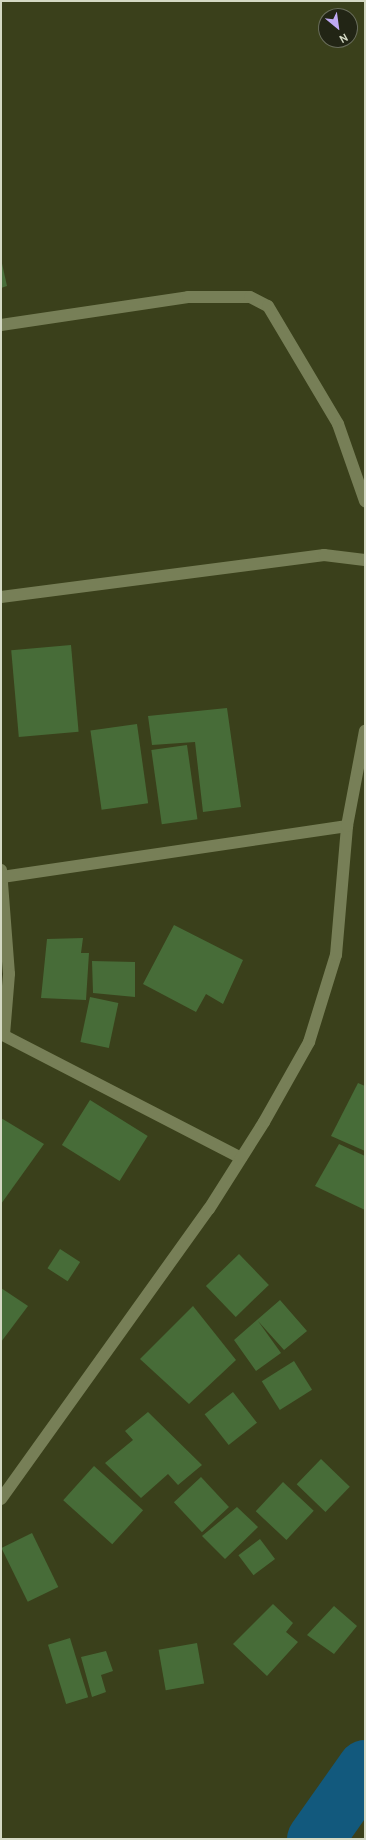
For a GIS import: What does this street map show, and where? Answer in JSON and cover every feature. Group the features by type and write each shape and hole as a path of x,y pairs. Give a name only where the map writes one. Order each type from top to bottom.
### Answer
{"street":[{"path":"1,325 188,297 250,297 268,306 338,424 365,501"},
{"path":"1,597 324,555 365,560"},
{"path":"1,1499 209,1209 268,1116 311,1034 336,955 347,826 365,731"},
{"path":"241,1158 2,1035 9,974 2,874 347,826"}],"building":[{"path":"1,259 7,286 1,288"},
{"path":"71,645 79,732 19,737 11,650"},
{"path":"227,708 241,807 203,812 195,742 152,745 148,716"},
{"path":"137,724 148,803 102,810 90,731"},
{"path":"187,745 197,819 162,824 151,750"},
{"path":"174,925 243,960 223,1004 206,994 196,1012 143,984"},
{"path":"83,938 81,953 89,953 86,1000 41,998 47,939"},
{"path":"92,961 135,962 135,997 93,993"},
{"path":"90,997 118,1003 109,1048 80,1042"},
{"path":"358,1083 365,1086 365,1151 331,1136"},
{"path":"90,1100 148,1136 120,1181 62,1145"},
{"path":"1,1118 44,1144 1,1204"},
{"path":"339,1144 365,1156 365,1210 315,1186"},
{"path":"60,1249 80,1262 68,1281 47,1268"},
{"path":"239,1254 269,1285 236,1317 206,1286"},
{"path":"1,1288 28,1306 1,1342"},
{"path":"280,1300 307,1331 284,1350 258,1321 281,1353 256,1371 234,1340"},
{"path":"193,1306 236,1360 189,1404 140,1359"},
{"path":"294,1361 312,1390 280,1410 262,1381"},
{"path":"233,1392 257,1423 229,1445 205,1414"},
{"path":"148,1412 202,1465 178,1485 168,1474 141,1498 105,1463 133,1440 125,1431"},
{"path":"321,1459 350,1487 325,1512 297,1484"},
{"path":"94,1466 143,1510 112,1544 63,1500"},
{"path":"201,1477 229,1507 202,1532 174,1502"},
{"path":"283,1482 314,1511 286,1540 256,1511"},
{"path":"237,1507 258,1527 225,1559 202,1536"},
{"path":"32,1533 58,1587 28,1602 1,1548"},
{"path":"260,1539 275,1559 253,1575 238,1555"},
{"path":"273,1604 293,1623 286,1632 298,1642 267,1676 233,1644"},
{"path":"334,1606 357,1626 334,1654 307,1635"},
{"path":"70,1638 88,1697 66,1704 48,1645"},
{"path":"197,1643 204,1683 166,1690 159,1650"},
{"path":"106,1651 113,1671 101,1675 106,1692 92,1697 81,1657"}],"waterway":[{"path":"315,1839 365,1768"}]}
